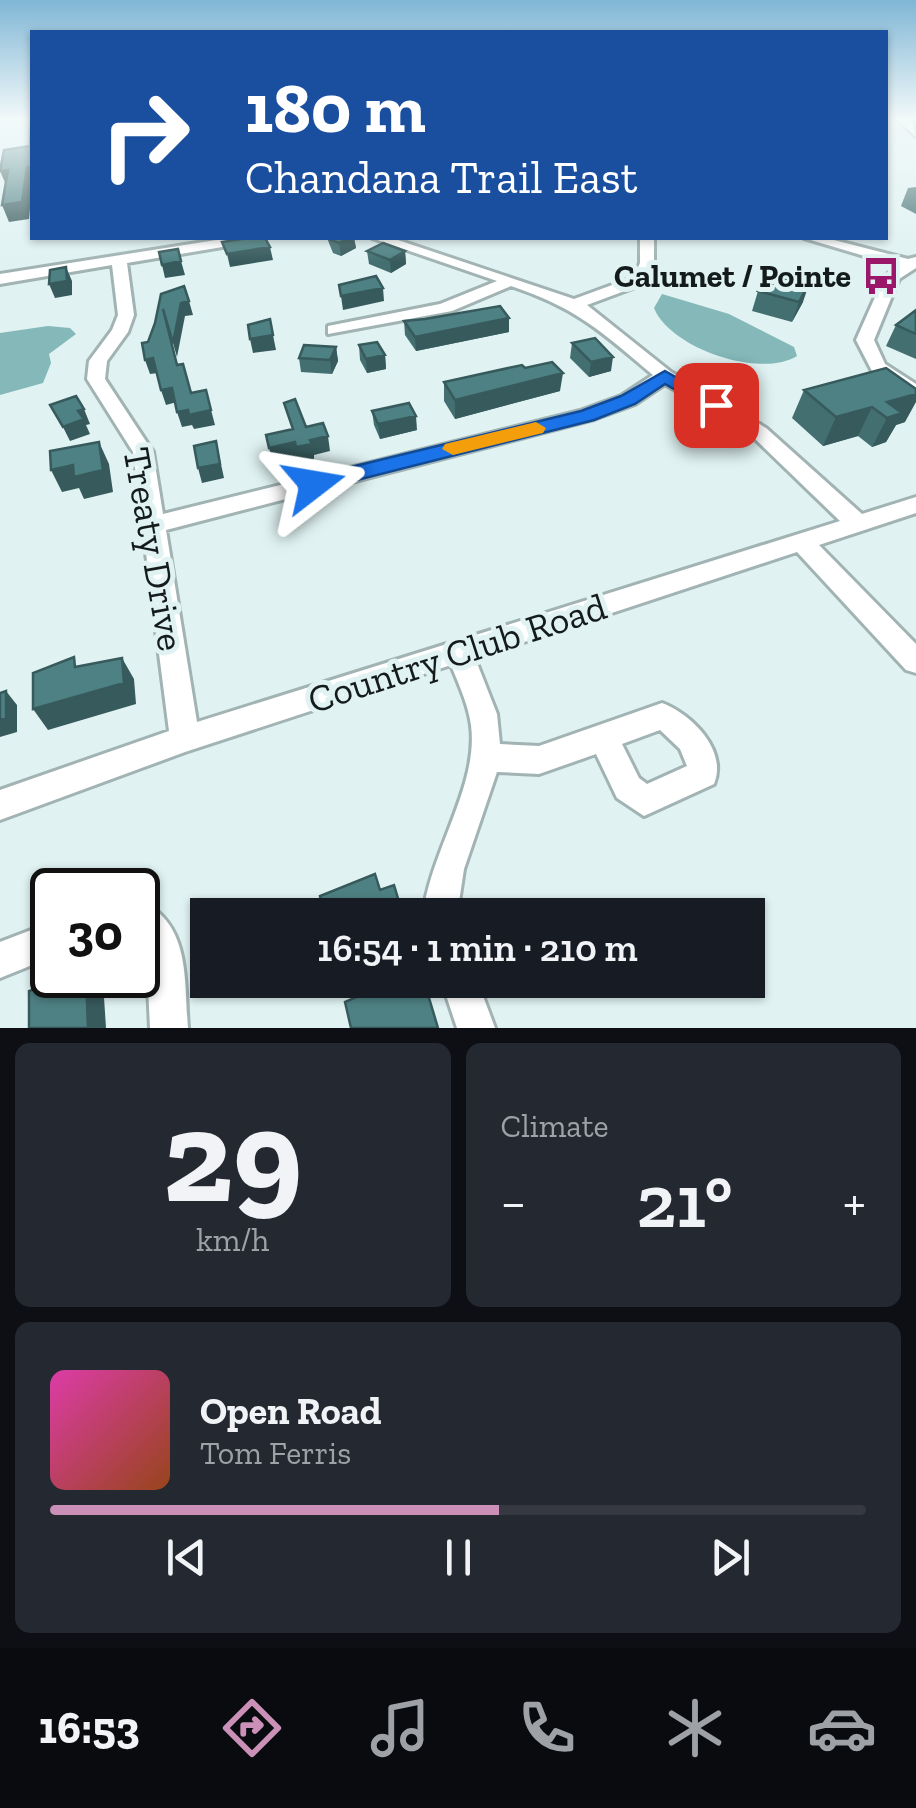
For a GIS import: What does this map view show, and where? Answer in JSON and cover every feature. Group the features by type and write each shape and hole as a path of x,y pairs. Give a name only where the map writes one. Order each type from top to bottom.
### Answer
{"street":[{"path":"0,279 240,240"},
{"path":"385,240 574,304 665,376 759,432 857,524"},
{"path":"574,304 620,291 641,280 647,263 647,240"},
{"path":"819,240 912,263"},
{"name":"Treaty Drive","path":"119,260 126,315 95,372 101,390 136,434 144,452 185,739"},
{"path":"912,263 892,277 865,340 878,367 916,392"},
{"path":"334,330 452,307 484,296 509,281"},
{"path":"156,524 587,415 628,400 665,376"},
{"name":"Country Club Road","path":"0,805 185,739 460,654 916,504"},
{"path":"802,542 916,662"},
{"path":"442,898 446,873 484,756 484,722 460,654"},
{"path":"484,756 538,760 602,738"},
{"path":"0,805 0,819"},
{"path":"160,940 169,1028"},
{"path":"0,960 30,948"},
{"path":"466,998 476,1028"}],"water":[{"path":"662,294 729,314 794,347 797,356 761,364 718,356 697,347 663,322 654,308"},
{"path":"48,326 70,328 76,334 49,354 51,363 43,383 0,395 0,333"}],"building":[{"path":"1,167 30,167 22,202 2,205 8,170 0,171"},
{"path":"266,240 270,247 227,254 222,242"},
{"path":"383,243 405,251 390,260 367,251"},
{"path":"178,249 181,261 162,265 159,252"},
{"path":"66,267 67,281 49,284 50,270"},
{"path":"772,272 810,281 799,302 758,291"},
{"path":"376,276 383,288 341,296 339,285"},
{"path":"184,286 189,301 181,303 173,343 163,309 177,365 183,364 191,393 206,390 211,410 189,415 188,410 177,412 172,388 161,390 153,358 145,360 142,343 148,342 161,294"},
{"path":"500,306 509,318 415,337 404,321 425,319"},
{"path":"916,310 916,334 896,325"},
{"path":"270,319 273,335 250,339 248,325"},
{"path":"595,338 613,357 591,362 572,343"},
{"path":"377,342 385,355 366,359 359,345"},
{"path":"304,345 336,347 330,360 299,358"},
{"path":"552,362 563,373 455,400 444,382 522,365 525,368"},
{"path":"886,368 916,389 916,394 887,402 902,413 887,418 872,407 836,417 804,390"},
{"path":"76,396 84,409 78,411 84,419 63,427 50,405"},
{"path":"295,399 306,427 323,423 328,436 310,440 312,444 296,447 295,442 269,448 266,435 293,429 284,403"},
{"path":"409,403 416,416 378,424 372,411"},
{"path":"216,441 220,464 198,468 194,446"},
{"path":"99,442 103,470 74,477 73,465 51,470 50,451"},
{"path":"74,657 75,667 122,658 124,683 33,709 33,673"},
{"path":"6,691 6,718 0,720 0,693"},
{"path":"375,874 380,890 394,885 398,898 320,898"},
{"path":"29,991 30,998 87,998 88,1028 29,1028"},
{"path":"354,998 429,998 438,1028 351,1028 345,1002"}],"slow traffic":[{"path":"453,449 536,428"}],"place":[{"name":"Calumet / Pointe","path":"881,276"}],"route":[{"path":"314,484 610,408 665,376 716,405"}]}
